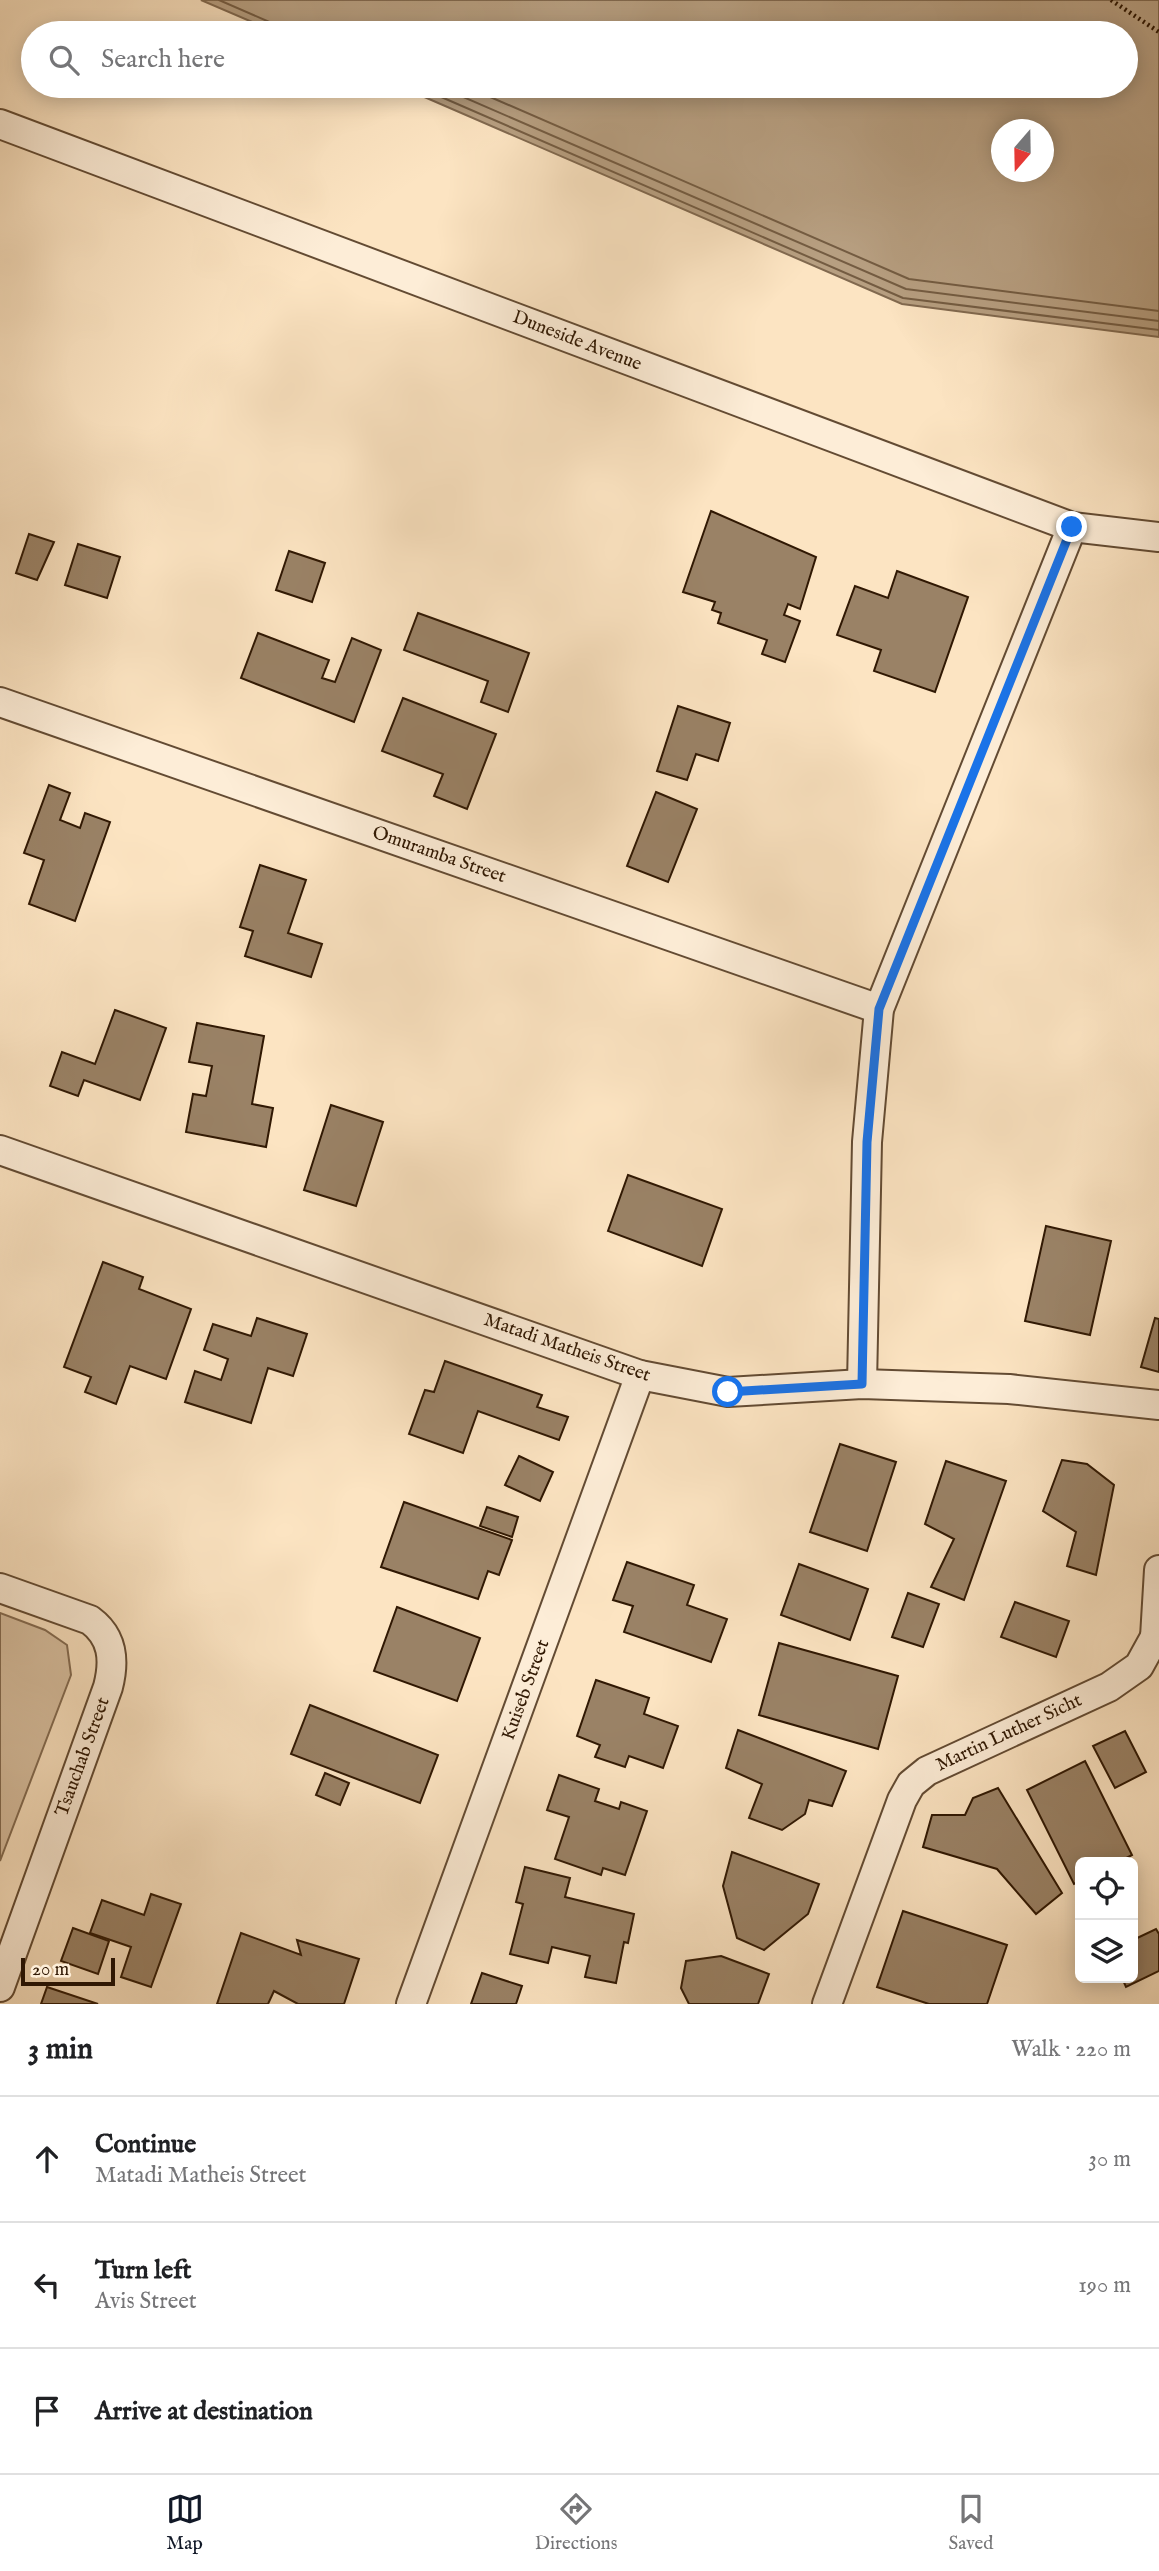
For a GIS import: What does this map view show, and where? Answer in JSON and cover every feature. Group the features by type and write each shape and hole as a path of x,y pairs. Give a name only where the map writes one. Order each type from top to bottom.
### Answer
{"street":[{"name":"Duneside Avenue","path":"0,124 1072,527 1159,537"},
{"path":"862,1384 867,1142 879,1009 1072,527"},
{"name":"Omuramba Street","path":"0,702 879,1009"},
{"name":"Matadi Matheis Street","path":"0,1150 640,1375 728,1392 862,1384 1009,1389 1159,1405"},
{"name":"Kuiseb Street","path":"411,2004 640,1375"},
{"path":"1157,1641 1159,1570"},
{"name":"Tsauchab Street","path":"0,1588 90,1620 101,1628 113,1658 108,1687 0,1987"},
{"name":"Martin Luther Sicht","path":"827,2004 902,1800 911,1784 926,1771 1109,1687 1139,1666 1157,1641"}],"path":[{"path":"1111,0 1159,32"}],"shaded area":[{"path":"0,1613 45,1630 67,1645 71,1675 0,1861"}],"water":[{"path":"201,0 1159,0 1159,337 902,304 427,98 1138,98 1138,21 250,21"}],"building":[{"path":"711,511 816,557 800,609 788,604 784,615 800,621 785,662 762,654 767,640 718,623 721,613 712,610 715,602 683,592"},
{"path":"29,534 54,542 37,580 16,573"},
{"path":"78,544 120,557 107,598 65,585"},
{"path":"289,551 325,563 312,602 276,590"},
{"path":"897,571 968,597 935,692 874,671 881,650 837,635 855,586 888,598"},
{"path":"418,613 529,653 508,712 481,702 488,681 404,650"},
{"path":"258,633 329,660 322,678 335,682 352,638 381,650 354,722 241,678"},
{"path":"403,698 496,734 467,809 434,796 443,774 382,751"},
{"path":"678,706 730,723 718,761 696,754 687,780 657,771"},
{"path":"49,785 70,793 60,820 80,828 85,813 110,822 75,921 29,904 44,860 24,853"},
{"path":"656,792 697,809 668,882 627,866"},
{"path":"260,865 306,880 288,933 322,944 311,977 245,956 253,931 240,927"},
{"path":"115,1010 166,1028 140,1100 84,1080 78,1096 50,1086 62,1052 95,1064"},
{"path":"197,1023 264,1036 252,1104 273,1108 266,1147 186,1132 193,1094 206,1096 212,1066 189,1062"},
{"path":"331,1105 383,1122 356,1206 304,1190"},
{"path":"628,1175 722,1209 702,1266 608,1231"},
{"path":"1046,1226 1111,1241 1090,1335 1025,1321"},
{"path":"103,1262 143,1277 139,1289 191,1309 166,1379 130,1366 116,1404 85,1392 91,1377 64,1367"},
{"path":"257,1318 307,1334 293,1376 268,1368 251,1423 185,1402 195,1371 221,1380 228,1359 204,1350 213,1324 251,1336"},
{"path":"1155,1318 1159,1319 1159,1372 1141,1367"},
{"path":"445,1361 542,1395 537,1407 568,1417 559,1440 478,1411 463,1453 409,1434 425,1390 434,1392"},
{"path":"840,1444 896,1462 867,1551 810,1532"},
{"path":"519,1456 553,1472 540,1501 505,1485"},
{"path":"1062,1460 1087,1464 1114,1485 1096,1575 1067,1566 1076,1532 1043,1511"},
{"path":"946,1461 1006,1481 964,1600 931,1587 954,1539 925,1524"},
{"path":"404,1502 512,1540 499,1575 488,1571 478,1599 381,1567"},
{"path":"487,1507 518,1517 512,1537 480,1526"},
{"path":"627,1562 694,1585 687,1605 727,1619 711,1662 624,1632 633,1606 613,1600"},
{"path":"799,1564 868,1589 850,1640 781,1615"},
{"path":"908,1593 939,1604 923,1647 892,1637"},
{"path":"1015,1602 1069,1621 1056,1657 1001,1637"},
{"path":"397,1607 480,1638 457,1701 374,1671"},
{"path":"779,1643 898,1676 878,1749 759,1715"},
{"path":"596,1680 649,1698 644,1714 678,1726 663,1768 629,1756 625,1767 595,1757 600,1745 577,1736"},
{"path":"310,1705 438,1755 420,1803 291,1754"},
{"path":"738,1730 846,1771 832,1806 809,1800 805,1814 782,1830 749,1818 762,1784 726,1768"},
{"path":"1125,1731 1146,1772 1115,1788 1093,1746"},
{"path":"1085,1761 1132,1855 1075,1857 1074,1884 1027,1790"},
{"path":"325,1773 349,1783 340,1805 316,1795"},
{"path":"559,1775 599,1789 595,1801 619,1809 621,1802 647,1811 625,1875 603,1868 601,1875 555,1859 569,1817 547,1810"},
{"path":"998,1788 1062,1893 1036,1914 997,1869 923,1847 932,1815 965,1815 973,1798"},
{"path":"732,1852 819,1884 808,1914 764,1950 737,1938 723,1886"},
{"path":"525,1867 570,1878 565,1897 634,1914 628,1943 624,1942 616,1983 585,1977 590,1956 552,1947 548,1963 510,1954 523,1904 516,1902"},
{"path":"151,1894 181,1904 151,1987 121,1977 131,1947 90,1933 102,1900 144,1915"},
{"path":"903,1911 1007,1945 987,2004 929,2004 877,1987"},
{"path":"73,1928 109,1941 98,1974 61,1961"},
{"path":"1156,1929 1159,1934 1159,1971 1138,1981 1138,1938"},
{"path":"241,1933 301,1955 297,1940 359,1959 344,2004 298,2004 274,1991 268,2004 217,2004"},
{"path":"721,1956 769,1974 758,2004 689,2004 681,1988 686,1961"},
{"path":"482,1973 522,1986 516,2004 471,2004"},
{"path":"47,1987 98,2004 41,2004"}],"route":[{"path":"728,1392 862,1384 867,1142 879,1009 1072,527"}]}
